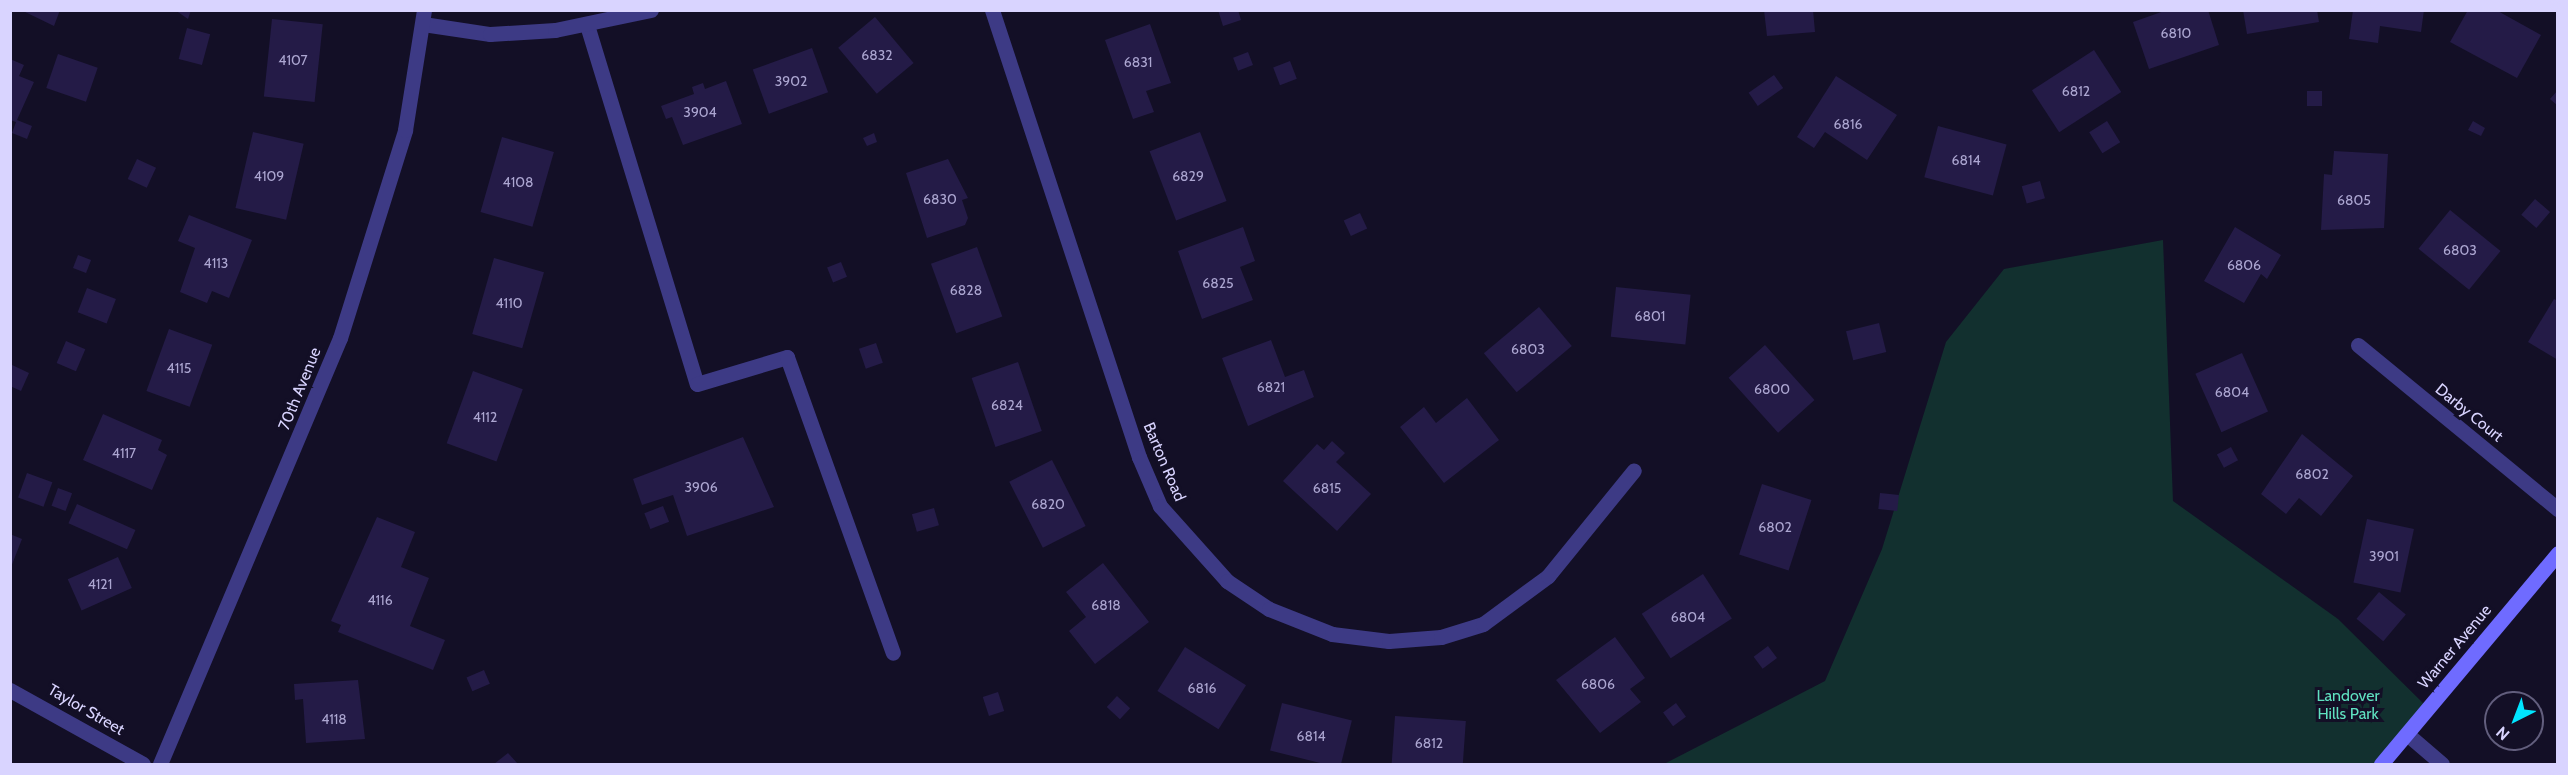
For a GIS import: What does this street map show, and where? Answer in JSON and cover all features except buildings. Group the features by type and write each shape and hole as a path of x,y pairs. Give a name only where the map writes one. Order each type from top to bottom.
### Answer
{"street":[{"path":"423,17 490,34 587,25 651,10"},
{"name":"Barton Road","path":"993,10 1140,457 1160,506 1227,581 1269,609 1332,634 1389,641 1441,637 1483,624 1548,576 1634,470"},
{"name":"70th Avenue","path":"160,765 340,338 405,130 423,17"},
{"path":"587,25 697,384 788,357 893,653"},
{"name":"Darby Court","path":"2358,345 2558,509"},
{"name":"Warner Avenue","path":"2380,765 2558,553"},
{"name":"Taylor Street","path":"10,690 143,765"},
{"path":"2407,734 2442,765"}],"green space":[{"name":"Landover Hills Park","path":"2163,240 2173,501 2338,619 2428,708 2382,764 1664,764 1825,681 1882,549 1946,342 2004,269"}]}
